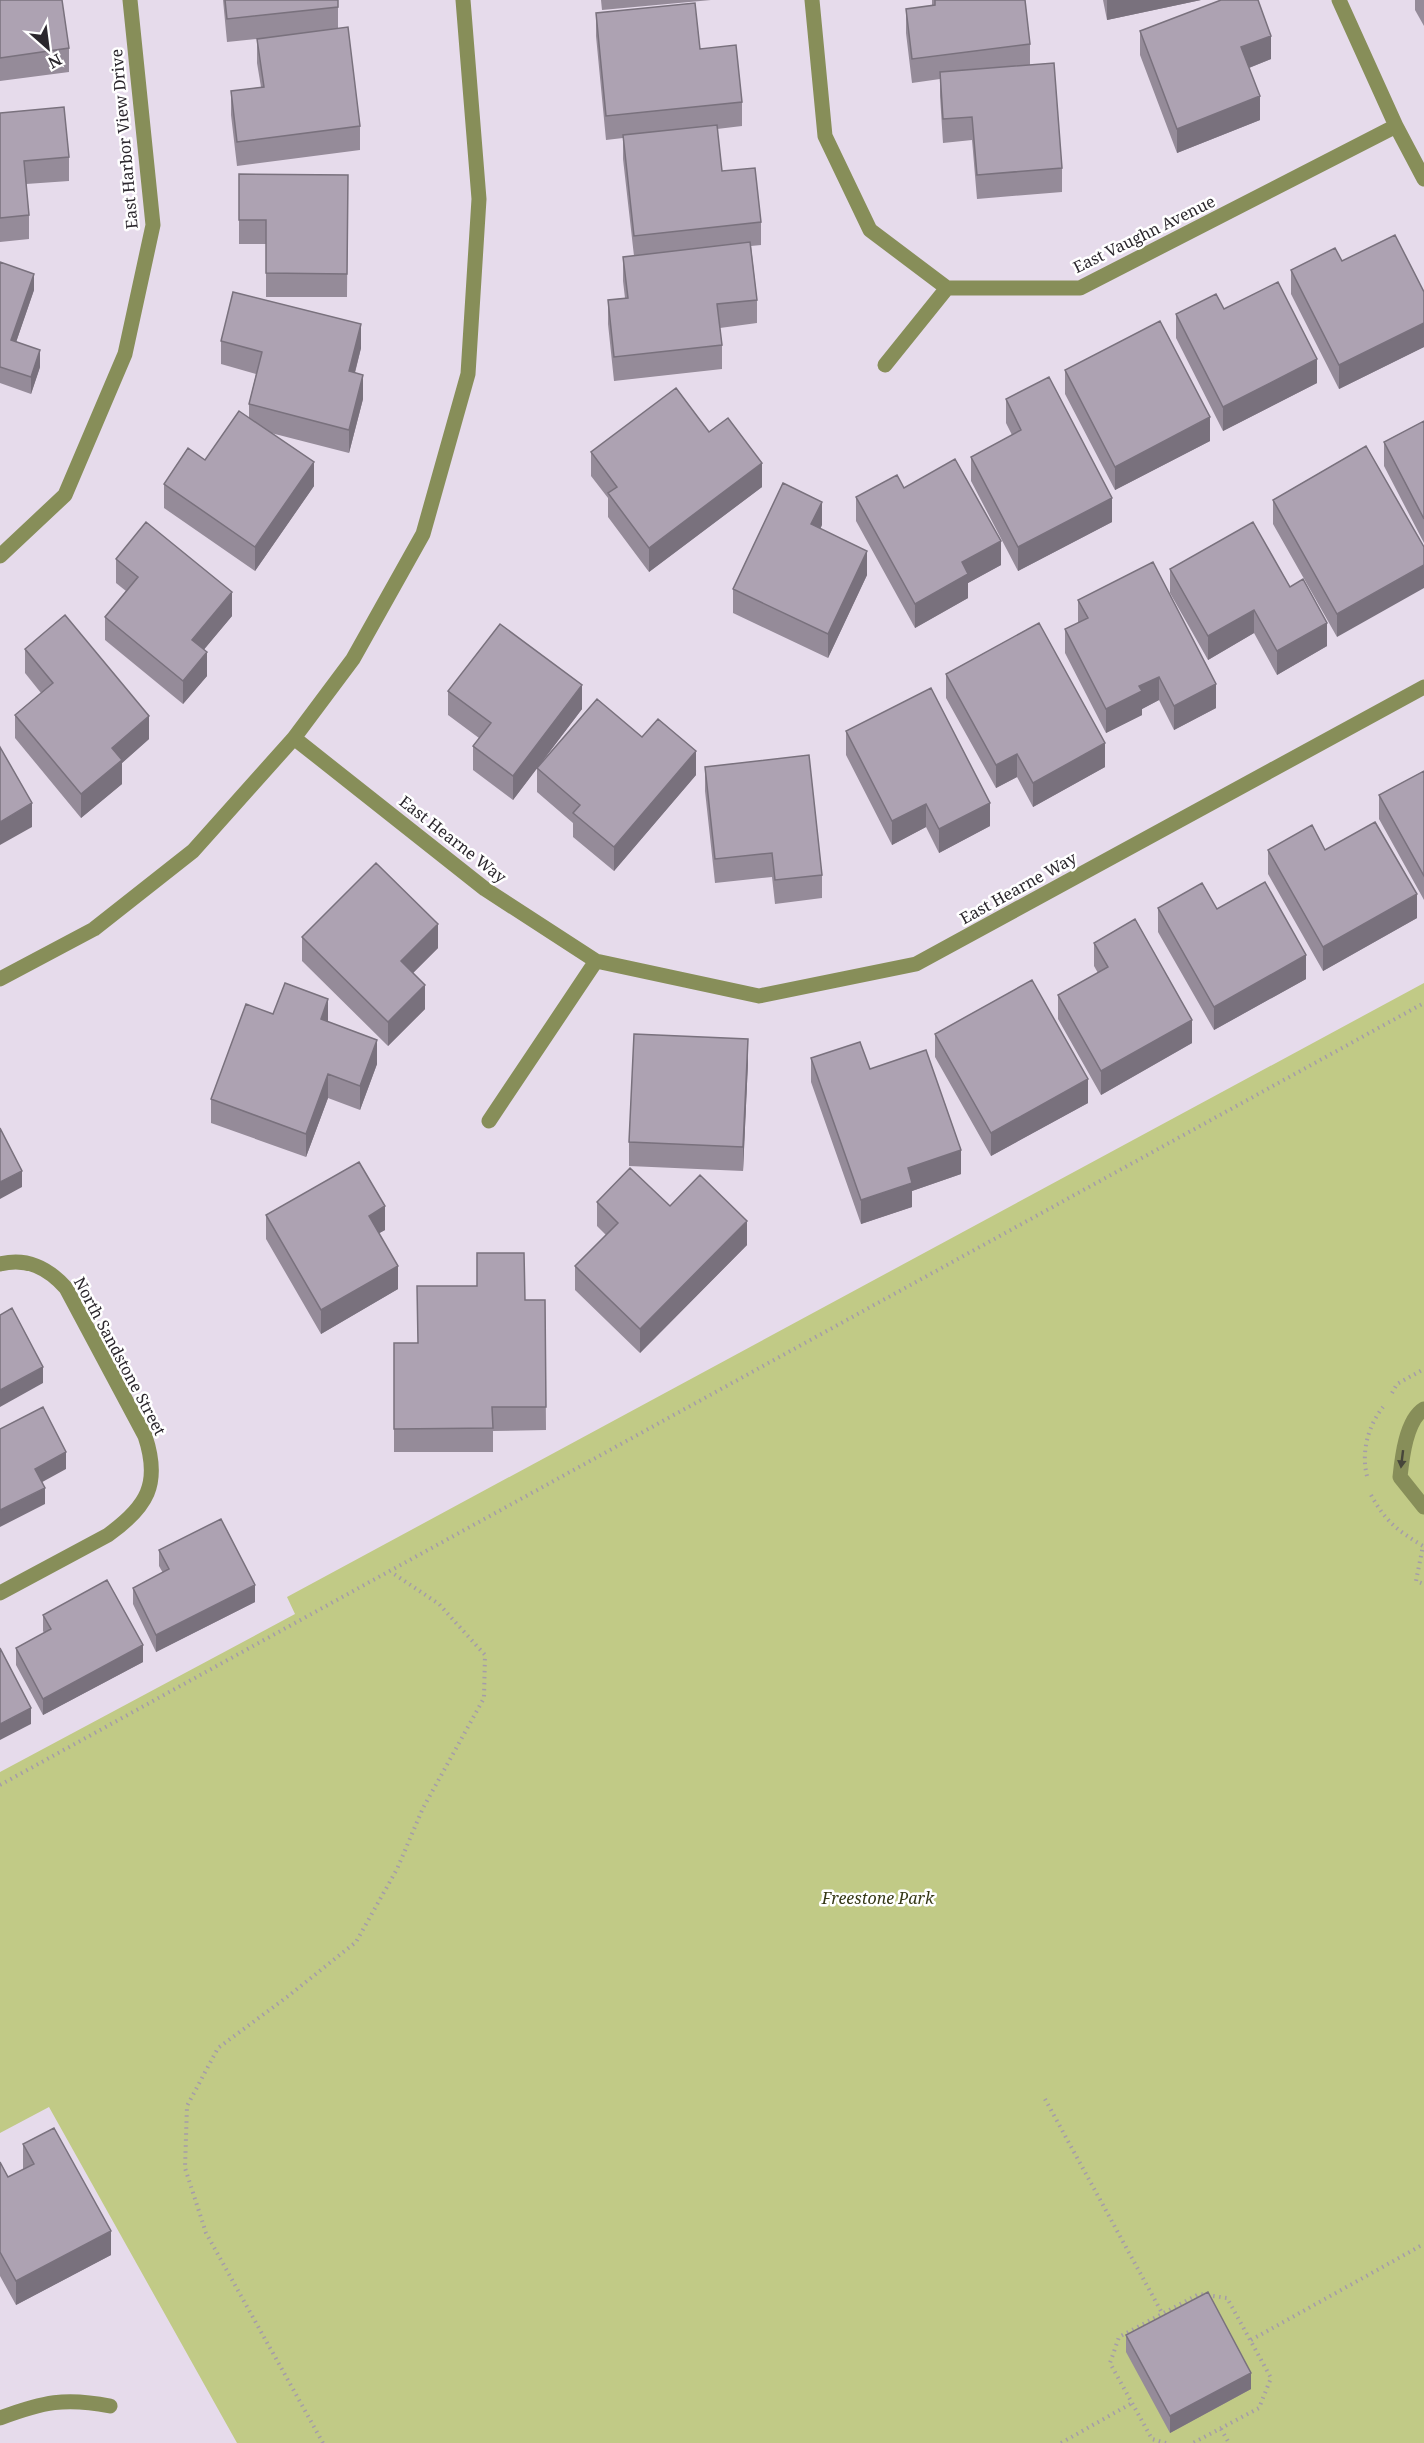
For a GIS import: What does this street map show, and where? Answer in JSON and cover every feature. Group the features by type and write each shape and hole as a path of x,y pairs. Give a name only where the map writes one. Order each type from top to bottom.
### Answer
{"street":[{"name":"East Harbor View Drive","path":"0,556 65,495 125,354 153,225 130,0"},
{"path":"0,978 94,929 193,851 294,738 353,659 423,534 468,374 480,199 463,0"},
{"path":"812,0 825,136 870,230 946,288 885,365"},
{"path":"1339,0 1396,126 1424,179"},
{"name":"East Vaughn Avenue","path":"946,288 1080,288 1396,126"},
{"name":"East Hearne Way","path":"294,738 485,889 596,961 759,996 916,964 1424,687"},
{"path":"489,1121 596,961"},
{"name":"North Sandstone Street","path":"0,1264 21,1262 38,1265 54,1274 66,1288 145,1436 151,1453 153,1474 149,1491 139,1509 124,1524 108,1535 0,1593"},
{"path":"1424,1409 1418,1412 1403,1446 1400,1477 1424,1507"},
{"path":"0,2418 55,2401 82,2401 110,2406"}],"path":[{"path":"0,1785 1424,1003"},
{"path":"322,2443 206,2233 185,2168 187,2106 218,2048 356,1942 397,1869 423,1808 484,1698 485,1655 439,1604 391,1572"},
{"path":"1045,2099 1162,2313"},
{"path":"1251,2340 1424,2244"},
{"path":"1166,2443 1152,2439 1110,2363 1119,2337 1199,2294 1227,2298 1271,2378 1259,2408 1192,2443"},
{"path":"1061,2443 1132,2403"},
{"path":"1221,2429 1229,2443"}],"green space":[{"name":"Freestone Park","path":"1424,983 1424,2443 237,2443 49,2107 0,2133 0,1772 295,1614 287,1597"}],"building":[{"path":"0,0 62,0 69,48 0,58"},
{"path":"225,0 338,0 338,7 227,19"},
{"path":"935,0 1025,0 1030,44 912,59 906,9 935,5"},
{"path":"1221,0 1258,0 1271,36 1241,47 1260,96 1177,129 1140,31"},
{"path":"695,3 700,49 736,45 742,102 606,116 596,13"},
{"path":"348,27 360,126 237,142 231,91 264,87 257,39"},
{"path":"1054,63 1062,168 977,175 972,117 943,119 940,72"},
{"path":"64,107 69,157 24,161 29,215 0,218 0,113"},
{"path":"717,125 722,171 755,168 761,222 634,236 623,135"},
{"path":"239,174 348,175 347,274 266,273 266,220 239,220"},
{"path":"1395,235 1424,292 1424,323 1339,365 1291,270 1335,248 1342,261"},
{"path":"750,242 757,300 717,304 722,345 614,357 608,300 628,298 623,257"},
{"path":"0,262 34,274 11,340 40,350 31,377 0,367"},
{"path":"1278,282 1317,359 1223,407 1176,314 1216,294 1224,309"},
{"path":"233,292 361,324 349,371 363,375 349,430 249,404 262,352 221,341"},
{"path":"1160,321 1210,417 1115,467 1065,370"},
{"path":"1049,377 1112,498 1018,547 971,457 1021,430 1006,399"},
{"path":"676,388 709,432 728,418 762,463 649,548 608,493 617,487 591,452"},
{"path":"239,411 314,462 255,547 164,484 188,448 205,460"},
{"path":"1424,421 1424,519 1384,442"},
{"path":"1366,446 1424,547 1424,565 1337,614 1273,500"},
{"path":"955,459 1001,541 962,562 968,574 915,604 856,497 897,475 904,488"},
{"path":"783,483 822,502 811,524 867,551 828,634 733,589"},
{"path":"146,522 232,592 192,640 207,652 183,681 105,617 138,577 116,559"},
{"path":"1253,522 1290,587 1303,579 1327,623 1277,651 1254,610 1208,636 1170,569"},
{"path":"1153,562 1216,684 1174,706 1159,677 1139,686 1142,691 1106,709 1065,629 1088,618 1078,600"},
{"path":"65,615 149,716 112,748 122,760 81,794 15,715 53,683 25,649"},
{"path":"1039,623 1105,743 1033,783 1017,754 996,765 946,674"},
{"path":"500,624 582,685 513,776 473,746 491,723 448,691"},
{"path":"931,688 990,803 939,829 926,804 892,821 846,731"},
{"path":"597,699 642,737 658,719 696,751 614,847 573,813 580,805 537,768"},
{"path":"0,747 32,803 0,822"},
{"path":"809,755 822,875 775,880 772,853 715,859 705,767"},
{"path":"1424,771 1424,876 1379,795"},
{"path":"1375,822 1417,894 1323,947 1268,850 1312,825 1325,850"},
{"path":"376,863 438,924 401,961 425,985 388,1022 302,937"},
{"path":"1265,882 1306,955 1214,1007 1158,908 1202,883 1217,909"},
{"path":"1135,919 1192,1020 1101,1071 1058,995 1108,967 1094,943"},
{"path":"1032,980 1088,1079 991,1133 935,1034"},
{"path":"285,983 328,999 321,1019 377,1040 360,1086 328,1074 306,1134 211,1099 246,1004 273,1014"},
{"path":"634,1034 748,1039 743,1147 629,1142"},
{"path":"860,1042 870,1069 926,1050 961,1150 908,1168 912,1183 861,1200 811,1058"},
{"path":"0,1128 22,1171 0,1182"},
{"path":"359,1162 385,1206 369,1216 398,1266 321,1310 266,1215"},
{"path":"630,1168 670,1206 700,1175 747,1221 640,1329 575,1266 618,1223 597,1202"},
{"path":"477,1253 524,1253 525,1300 545,1300 546,1407 492,1407 493,1428 394,1429 394,1343 418,1343 417,1286 477,1286"},
{"path":"12,1308 43,1367 0,1390 0,1315"},
{"path":"43,1407 66,1452 35,1469 45,1488 0,1510 0,1429"},
{"path":"221,1519 255,1585 156,1635 133,1588 169,1569 159,1550"},
{"path":"107,1580 143,1645 43,1699 16,1648 51,1629 43,1615"},
{"path":"0,1648 31,1708 0,1724"},
{"path":"54,2128 111,2231 16,2281 0,2252 0,2162 8,2177 34,2164 23,2144"},
{"path":"1208,2292 1251,2373 1170,2416 1126,2335"}]}
